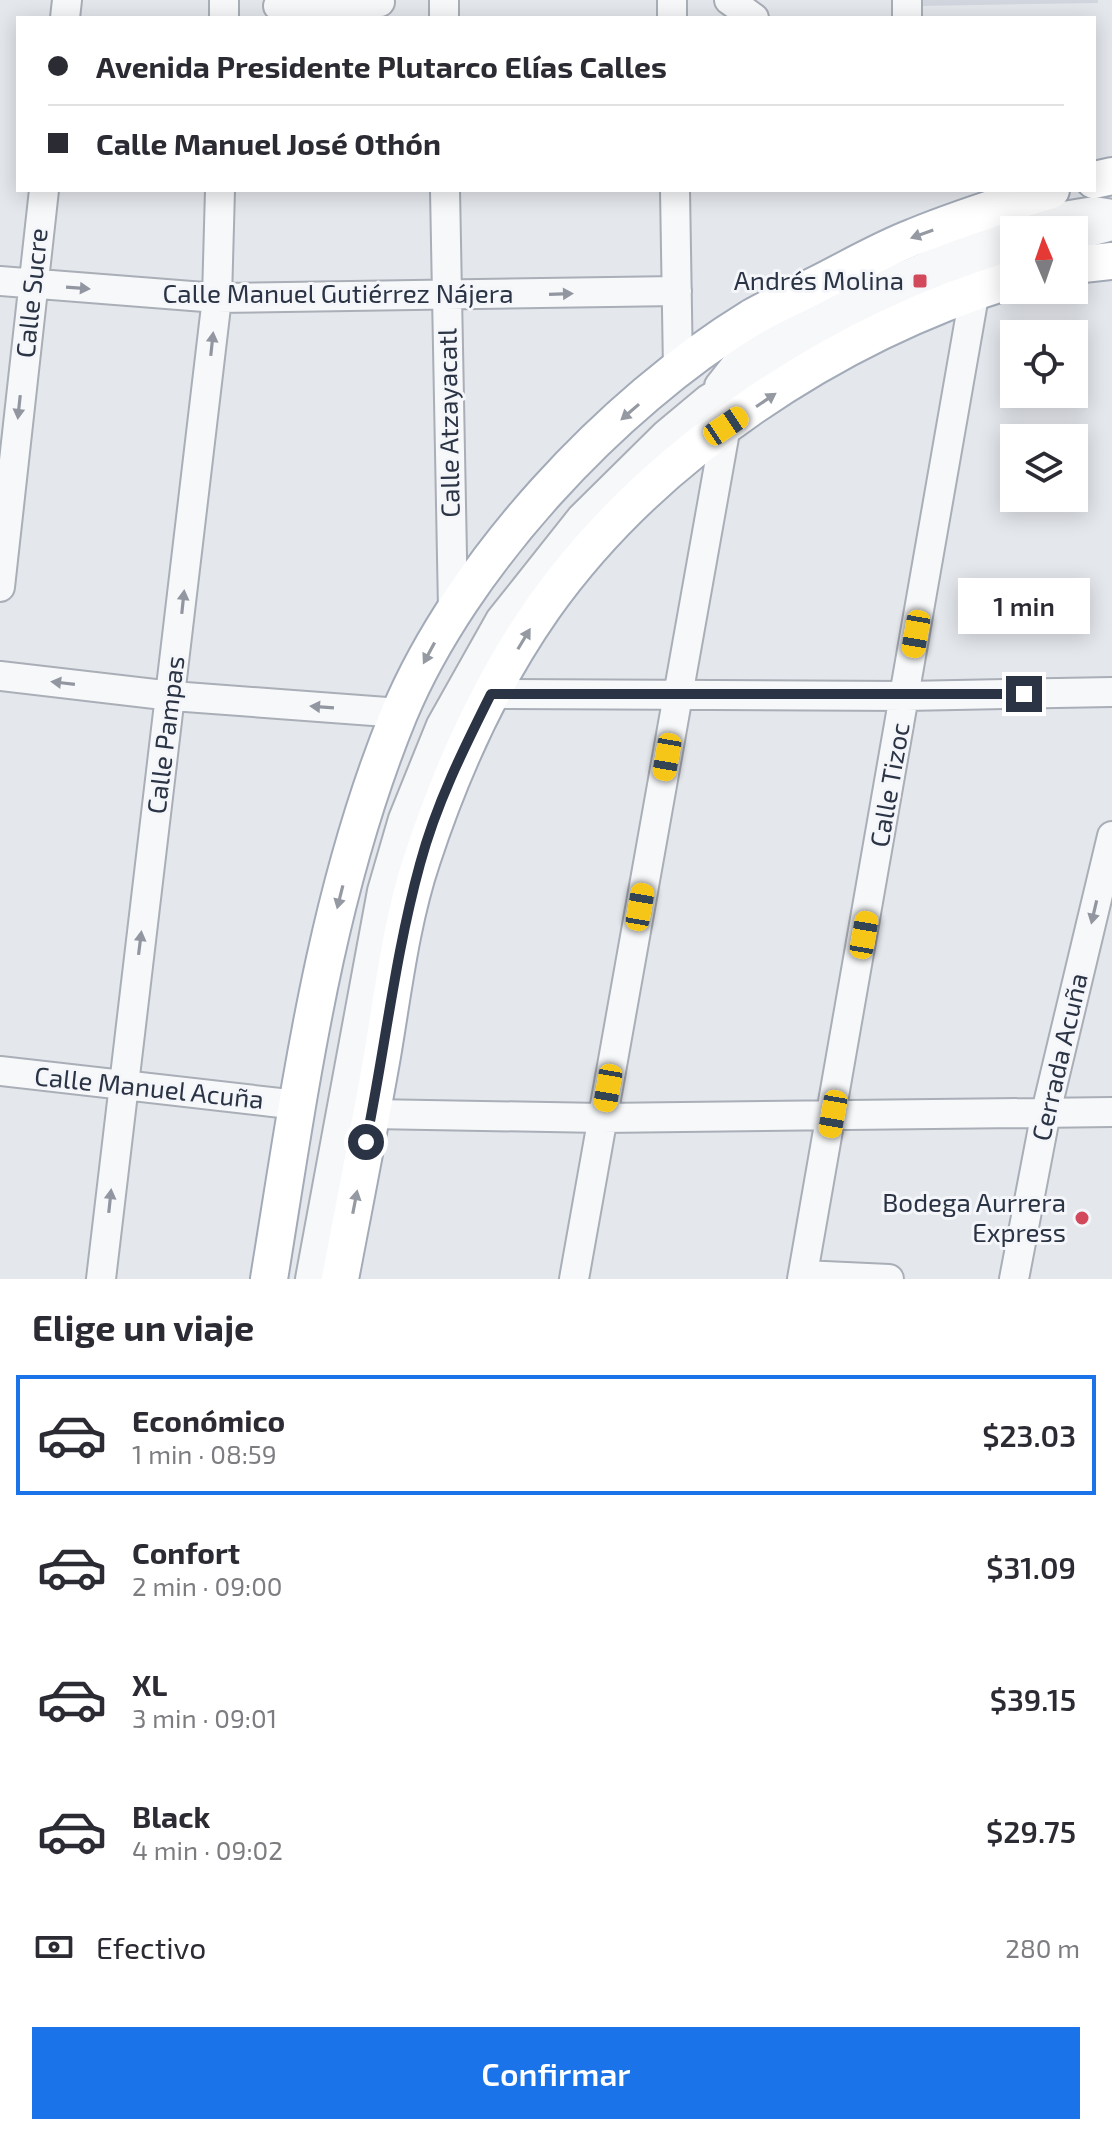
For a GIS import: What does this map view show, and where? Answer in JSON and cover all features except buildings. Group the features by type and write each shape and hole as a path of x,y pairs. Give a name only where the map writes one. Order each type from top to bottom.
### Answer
{"main road":[{"path":"269,1279 327,949 350,856 400,713 453,609 541,500 601,437 678,370 752,318 986,199 1037,192"},
{"path":"1088,264 1112,261"},
{"path":"340,1279 397,967 421,862 454,769 491,694 543,609 591,548 717,413 813,369 884,329 975,290 1000,283"}],"street":[{"path":"729,0 751,16"},
{"path":"278,6 380,2"},
{"name":"Calle Sucre","path":"0,587 44,192"},
{"name":"Calle Pampas","path":"101,1279 217,298 220,192"},
{"name":"Calle Atzayacatl","path":"445,192 453,609"},
{"path":"675,192 678,370"},
{"path":"574,1279 678,696 717,413 745,353 802,319 1033,221 1094,211 1112,214"},
{"path":"1088,232 1112,226"},
{"path":"310,1279 382,891 403,819 441,725 500,620 581,518 666,434 717,413 812,341 1000,261"},
{"name":"Calle Manuel Gutiérrez Nájera","path":"0,281 217,298 446,297 677,291"},
{"name":"Calle Tizoc","path":"803,1277 975,290"},
{"path":"0,676 172,696 400,713"},
{"path":"491,694 906,696 1112,692"},
{"name":"Cerrada Acuña","path":"1014,1279 1046,1112 1112,836"},
{"name":"Calle Manuel Acuña","path":"0,1071 298,1105"},
{"path":"372,1114 602,1118 1112,1112"},
{"path":"803,1277 889,1279"}],"shaded area":[{"path":"918,0 1098,0 1098,3 918,6"}],"place":[{"name":"Andrés Molina","path":"920,281"},
{"name":"Bodega Aurrera Express","path":"1082,1218"}],"route":[{"path":"366,1142 397,967 421,862 454,769 491,694 1024,694"}]}
